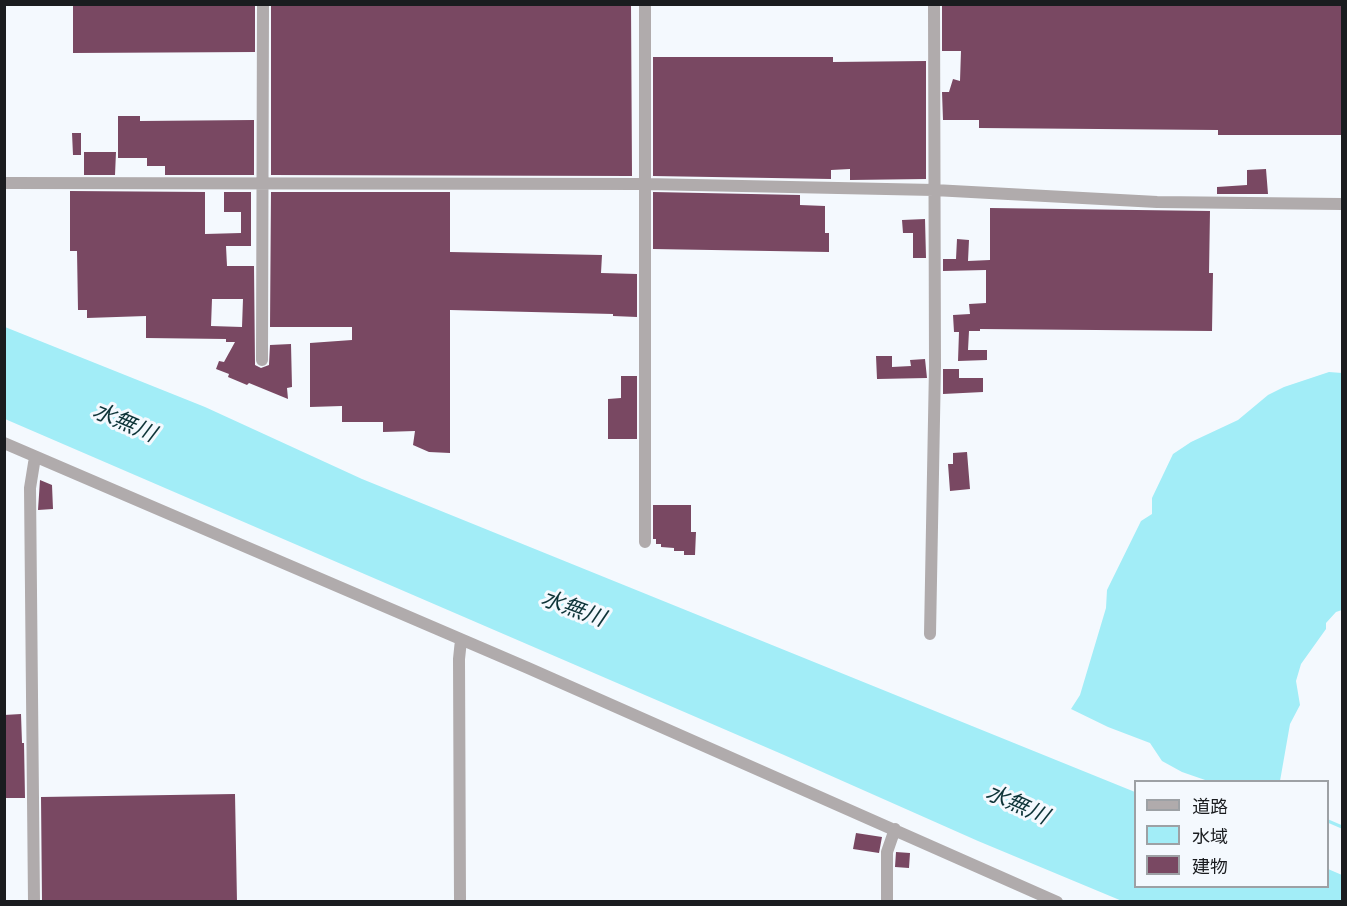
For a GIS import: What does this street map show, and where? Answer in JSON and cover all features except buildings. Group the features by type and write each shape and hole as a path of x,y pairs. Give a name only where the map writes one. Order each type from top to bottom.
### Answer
{"street":[{"path":"262,360 264,4"},
{"path":"645,4 645,542"},
{"path":"930,634 935,366 934,4"},
{"path":"4,183 646,184 934,190 1157,202 1342,204"},
{"path":"4,443 895,829 1057,902"},
{"path":"34,902 30,488 35,457"},
{"path":"460,902 459,659 461,640"},
{"path":"887,902 887,852 895,829"}],"water":[{"name":"水無川","path":"5,327 205,407 362,479 1134,792 1134,888 1329,888 1329,869 1342,875 1342,901 1122,901 978,841 5,419"},
{"path":"1329,372 1342,373 1342,610 1336,612 1326,623 1326,629 1301,664 1296,681 1300,705 1290,724 1280,780 1205,780 1182,772 1162,761 1150,743 1108,727 1071,709 1080,695 1106,608 1107,590 1141,521 1152,514 1152,498 1173,454 1191,442 1238,420 1268,395 1284,387"}],"waterway":[{"path":"1329,821 1342,827"}]}
